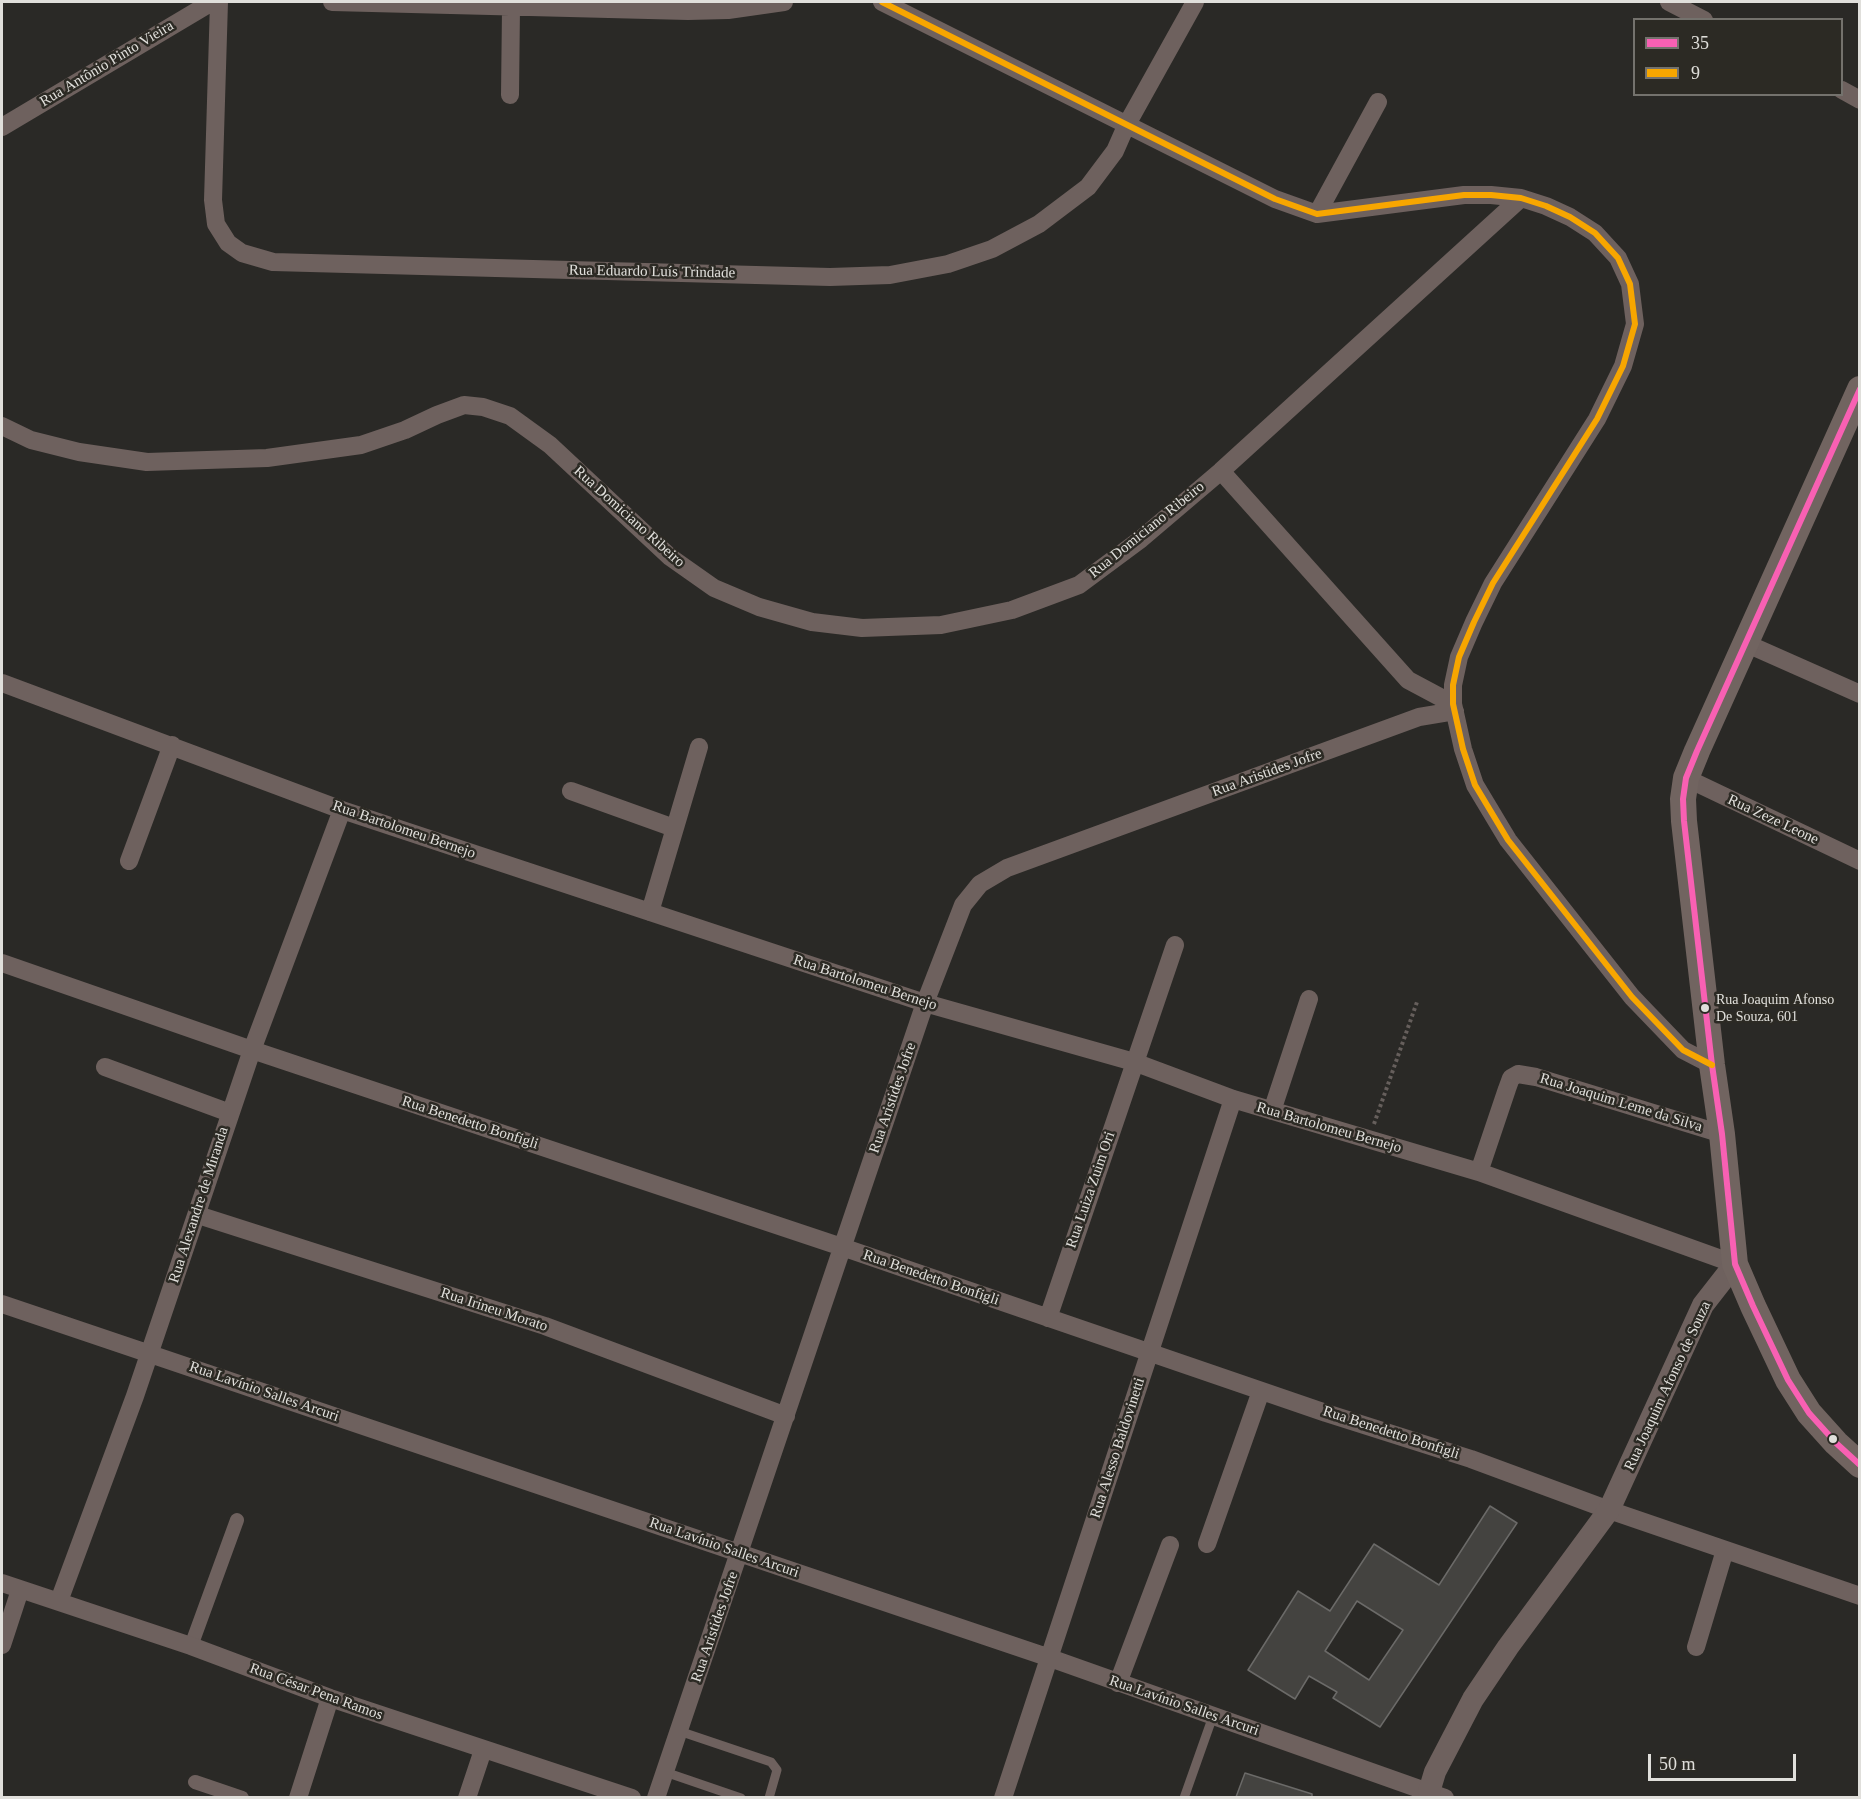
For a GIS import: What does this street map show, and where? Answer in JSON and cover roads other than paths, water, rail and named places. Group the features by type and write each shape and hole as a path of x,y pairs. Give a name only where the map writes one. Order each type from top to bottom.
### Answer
{"main road":[{"path":"1860,389 1686,778 1683,799 1735,1264 1788,1380 1809,1413 1860,1465"}],"street":[{"name":"Rua Antônio Pinto Vieira","path":"2,127 212,2"},
{"name":"Rua Eduardo Luís Trindade","path":"219,2 213,200 216,224 228,243 242,253 273,262 830,277 890,275 948,264 992,249 1039,224 1088,187 1115,151 1126,126 1195,2"},
{"path":"332,2 511,8 728,10 784,2"},
{"path":"882,2 1275,199 1317,214 1464,195 1521,198 1570,217 1595,233 1618,258 1630,284 1635,324 1623,366 1597,419 1493,583 1460,657 1453,685 1454,707 1463,749 1475,785 1508,840 1632,997 1683,1050 1712,1065"},
{"path":"1669,2 1700,18"},
{"path":"510,96 511,8"},
{"path":"1843,91 1860,100"},
{"path":"1317,214 1378,102"},
{"name":"Rua Domiciano Ribeiro","path":"2,426 31,440 79,452 147,462 267,458 361,445 405,430 464,405 483,407 510,416 550,445 670,556 714,588 759,608 812,622 862,628 942,625 1012,610 1079,585 1141,539 1221,471 1521,198"},
{"path":"1221,471 1408,680 1454,707"},
{"path":"1745,643 1860,694"},
{"name":"Rua Bartolomeu Bernejo","path":"2,683 342,810 925,1003 1134,1062 1233,1099 1479,1172 1735,1264"},
{"name":"Rua Aristides Jofre","path":"656,1797 925,1003 963,904 980,884 1007,868 1419,717 1454,707"},
{"path":"129,861 172,745"},
{"path":"650,912 699,747"},
{"name":"Rua Zeze Leone","path":"1686,778 1860,861"},
{"path":"571,792 674,828"},
{"name":"Rua Alexandre de Miranda","path":"59,1602 150,1354 252,1050 342,810"},
{"name":"Rua Luiza Zuim Ori","path":"1048,1318 1174,945"},
{"name":"Rua Benedetto Bonfigli","path":"2,963 252,1050 842,1247 1261,1391 1471,1459 1610,1510 1860,1596"},
{"path":"1272,1111 1309,999"},
{"path":"105,1066 230,1113"},
{"name":"Rua Joaquim Leme da Silva","path":"1479,1172 1511,1078 1518,1074 1536,1077 1722,1134"},
{"name":"Rua Alesso Baldovinetti","path":"1003,1797 1233,1099"},
{"name":"Rua Irineu Morato","path":"198,1215 545,1326 786,1416"},
{"name":"Rua Joaquim Afonso de Souza","path":"1435,1796 1435,1772 1473,1699 1508,1647 1610,1510 1703,1305 1735,1264"},
{"name":"Rua Lavínio Salles Arcuri","path":"2,1304 1050,1658 1435,1796"},
{"path":"1207,1544 1261,1391"},
{"path":"191,1646 237,1520"},
{"path":"1119,1683 1170,1545"},
{"path":"1696,1647 1725,1550"},
{"name":"Rua César Pena Ramos","path":"2,1583 191,1646 330,1698 483,1750 632,1797"},
{"path":"2,1645 20,1590"},
{"path":"298,1797 330,1698"},
{"path":"467,1797 483,1750"},
{"path":"195,1782 242,1797"}],"lane":[{"path":"1184,1797 1213,1716"},
{"path":"679,1731 771,1762 777,1770 769,1797"},
{"path":"665,1772 741,1797"}],"place":[{"name":"Rua Joaquim Afonso De Souza, 601","path":"1705,1008"}]}
